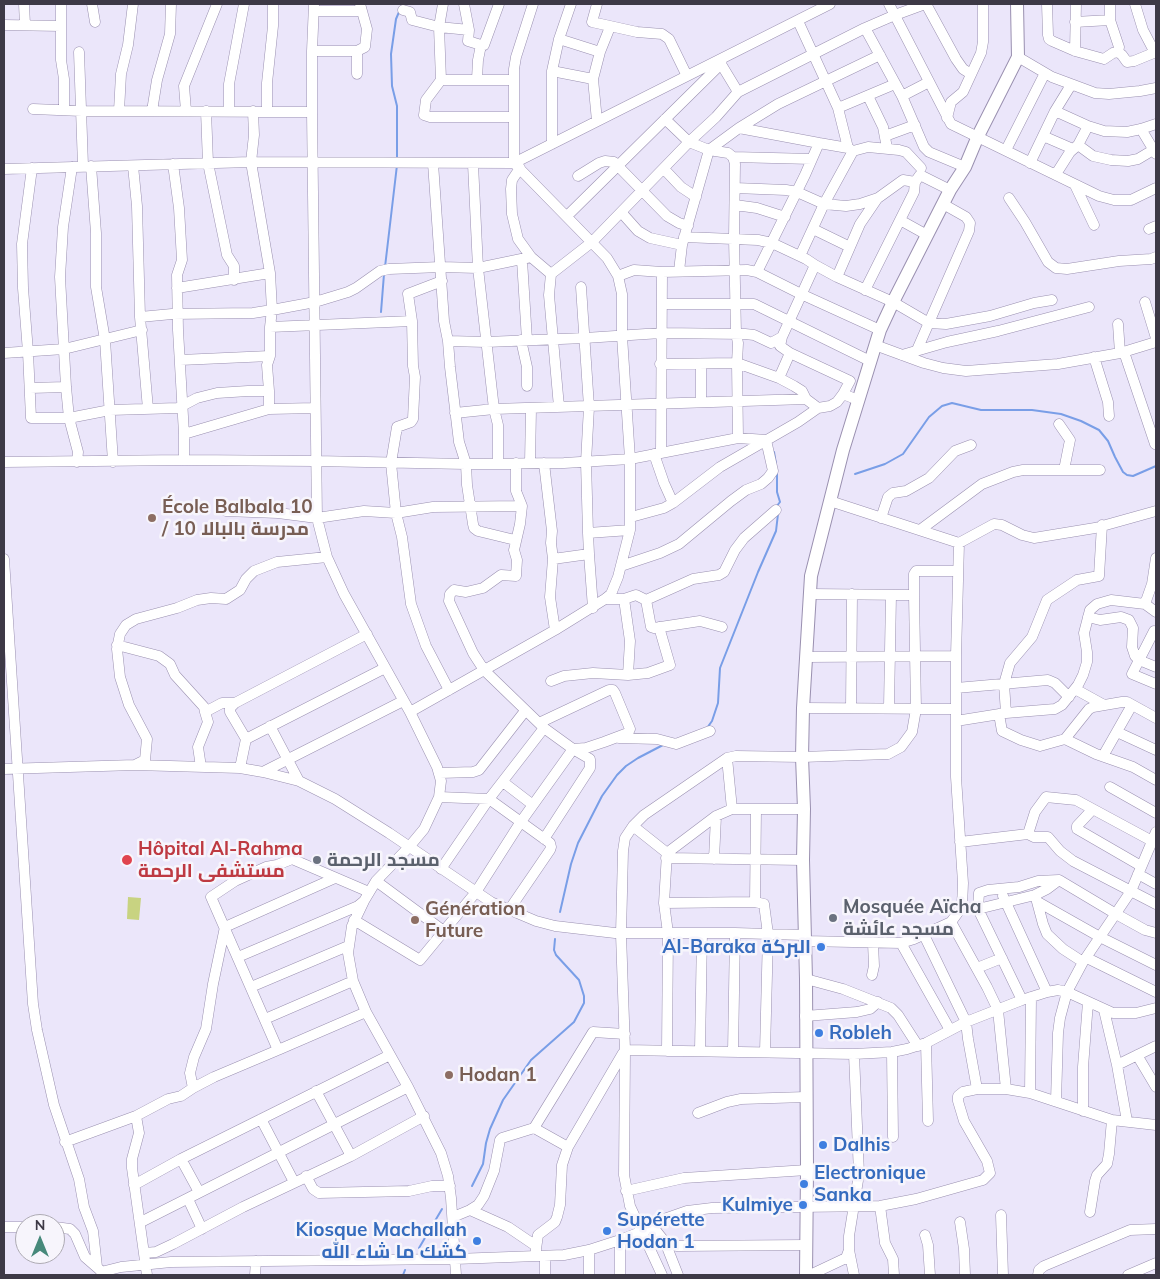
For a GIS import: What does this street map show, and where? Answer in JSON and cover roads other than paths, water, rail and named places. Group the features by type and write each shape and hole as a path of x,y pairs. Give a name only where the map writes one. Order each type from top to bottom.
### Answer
{"main road":[{"path":"806,1275 806,978 802,757 810,594 816,554 858,400 880,330 892,302 950,190 965,167 978,136 1018,57 1017,4"}],"street":[{"path":"24,4 24,25"},
{"path":"61,4 60,26 64,110"},
{"path":"92,4 95,22"},
{"path":"120,111 121,74 128,45 133,4"},
{"path":"152,111 157,80 170,34 171,4"},
{"path":"186,112 184,86 218,4"},
{"path":"229,112 229,84 244,4"},
{"path":"268,112 267,83 273,4"},
{"path":"443,4 438,27 441,80 426,100 424,112 427,117 514,117"},
{"path":"464,4 470,30 468,40 481,45"},
{"path":"477,79 481,45 484,45 499,4"},
{"path":"527,386 524,340 527,258 518,239 512,214 510,189 517,166 514,117 516,57 533,4"},
{"path":"552,144 552,71 559,39 571,4"},
{"path":"597,4 592,22 637,32 662,34 669,39 687,76"},
{"path":"4,169 251,162 433,163 517,166 552,144 687,76 722,61 830,4"},
{"path":"889,4 951,124 1099,196 1114,200 1131,200 1156,188"},
{"path":"559,408 549,295 551,274 592,242 689,142 716,118 738,92 865,28 926,4 956,59 963,69 971,74"},
{"path":"947,118 951,102 963,92 982,48 984,4"},
{"path":"1047,4 1049,38 1075,51 1104,59 1118,52"},
{"path":"1075,51 1076,4"},
{"path":"1110,4 1110,20 1119,47 1118,52"},
{"path":"1118,52 1127,62 1156,52 1141,25 1135,4"},
{"path":"312,52 357,51 365,47 367,29 361,7 314,7 312,52 312,163 317,518 327,557 344,594 410,712 440,773 441,781 439,797 424,829 376,881 354,920 348,946 353,981 366,1012 424,1116 441,1153 450,1186 456,1275"},
{"path":"403,10 410,12 412,20 438,27 470,30"},
{"path":"798,20 838,108 850,150 800,256"},
{"path":"1075,22 1110,20"},
{"path":"4,25 60,26"},
{"path":"597,122 593,79 600,52 610,27"},
{"path":"865,28 902,96 920,141 929,152 965,167"},
{"path":"559,39 600,52"},
{"path":"357,51 357,74"},
{"path":"79,52 87,166 96,233 96,287 105,340 113,462"},
{"path":"680,271 683,241 709,150 739,128 778,104 880,55"},
{"path":"1018,57 1045,73 1095,93 1155,91"},
{"path":"722,61 738,92"},
{"path":"567,216 722,61"},
{"path":"552,71 593,79"},
{"path":"1006,150 1045,73"},
{"path":"441,80 514,80"},
{"path":"902,96 929,82"},
{"path":"838,108 895,84"},
{"path":"1030,163 1055,111 1071,85"},
{"path":"868,96 883,127 887,148"},
{"path":"33,109 312,112"},
{"path":"253,111 254,135 251,162 270,274 272,310 270,356 267,365 269,409"},
{"path":"1055,111 1104,131 1128,132 1156,124"},
{"path":"206,112 208,163 227,255 234,266 234,280"},
{"path":"665,119 689,142 709,150 722,151 733,157 812,158"},
{"path":"884,136 915,125"},
{"path":"1056,174 1088,126"},
{"path":"739,128 850,150 868,146 906,152 921,168"},
{"path":"1044,136 1075,147 1093,156 1128,161 1155,152 1142,129"},
{"path":"758,272 819,143"},
{"path":"733,157 735,164 734,238 736,333 738,343 738,438"},
{"path":"578,176 605,161 614,162 672,220 688,226"},
{"path":"433,163 444,321 448,341 459,442 466,464 474,528 478,531 515,540"},
{"path":"173,164 179,208 182,260 182,264 177,272 177,288 184,460"},
{"path":"474,164 478,268 494,409 498,425 498,463"},
{"path":"133,166 137,206 140,317 148,409"},
{"path":"410,712 605,600 615,587 630,530 630,459 622,336 622,294 618,276 607,258 517,166"},
{"path":"72,167 65,205 60,253 68,418 78,452 76,462"},
{"path":"32,168 22,244 31,418 68,418 110,410 178,408 197,398 217,393 269,391"},
{"path":"664,169 681,187 696,197"},
{"path":"865,290 914,192 915,182 920,175 950,190"},
{"path":"735,188 775,188 797,192 824,204 846,206 878,198 904,180 915,182"},
{"path":"1074,184 1094,225"},
{"path":"837,278 866,213 878,198"},
{"path":"1009,198 1026,222 1048,262 1056,268 1067,269 1156,257"},
{"path":"917,350 958,260 970,227 966,217 943,204"},
{"path":"735,205 757,208 785,217"},
{"path":"621,212 638,231 650,238 683,241 734,238 772,243 800,256 837,278 892,302 929,323 946,324 990,316 1034,303 1052,300"},
{"path":"900,220 927,235"},
{"path":"813,229 850,247"},
{"path":"140,317 178,314 253,313 315,302 356,288 380,271 441,267 478,268 527,258 551,274"},
{"path":"631,517 664,508 673,503 720,467 798,422 818,408 830,406 837,402 843,394 850,381 790,353 780,346 789,321 815,266"},
{"path":"618,276 634,270 662,272 735,270 758,272 880,330"},
{"path":"662,272 660,403 657,453 664,483 673,503"},
{"path":"177,288 270,274"},
{"path":"442,281 408,294 412,321 412,366 415,377 412,419 411,422 397,427 391,463 396,513 404,547 411,604 426,646 449,690"},
{"path":"581,287 589,407 586,462 588,554 593,608"},
{"path":"875,345 943,368 966,371 1058,364 1122,353 1156,340 1145,302"},
{"path":"662,304 754,304 870,361"},
{"path":"902,355 1089,306"},
{"path":"270,327 412,321"},
{"path":"1118,324 1122,353 1155,444"},
{"path":"4,353 64,349 142,330"},
{"path":"448,341 486,342 661,333 736,333 754,335 771,343 782,337"},
{"path":"779,378 790,353"},
{"path":"180,360 270,356"},
{"path":"1094,357 1108,402 1110,416"},
{"path":"660,364 737,363 779,378 802,391 806,399 818,408"},
{"path":"701,364 701,402"},
{"path":"30,388 66,387"},
{"path":"843,394 858,400"},
{"path":"455,413 494,409 806,399"},
{"path":"184,434 269,409 315,408"},
{"path":"530,463 531,409"},
{"path":"1059,424 1070,440 1064,470"},
{"path":"4,462 184,460 466,464 586,462 630,459 738,438 766,440"},
{"path":"621,566 660,553 679,544 746,490 761,484 768,478 773,471 766,440"},
{"path":"881,518 888,497 893,493 906,491 929,478 955,452 971,445"},
{"path":"516,463 516,491 522,506 514,550 517,560 516,576 501,575 483,588 466,592 454,590 450,594 449,601 473,653 484,670 542,726 573,750 590,759 590,768 544,839"},
{"path":"544,463 553,558 550,597 555,630"},
{"path":"920,530 982,484 1023,470 1100,470"},
{"path":"830,501 959,543 994,524 1002,525 1022,535 1034,538 1089,529 1156,511"},
{"path":"226,511 278,513 317,518 364,511 396,513 433,507 522,506"},
{"path":"646,600 693,579 719,575 724,572 735,550 744,538 776,510"},
{"path":"1102,525 1099,576 1078,580 1047,600 1032,637 1010,663 1004,684 1002,731 1040,746 1065,739 1089,709 1122,702 1132,705 1156,718"},
{"path":"588,533 630,530"},
{"path":"4,769 136,765 240,768 299,781 335,799 491,902 555,926 621,934 768,934 873,943 901,943 924,935 951,922 962,907 963,883 956,777 956,656 959,543"},
{"path":"553,558 588,554"},
{"path":"136,765 145,760 147,739 129,705 120,677 117,645 120,634 126,625 136,619 198,600 211,598 226,599 240,590 246,579 254,571 277,562 327,557"},
{"path":"1145,604 1152,584 1156,558"},
{"path":"4,559 33,1004 45,1066 65,1142 79,1179 84,1207 93,1231 100,1271"},
{"path":"806,1245 677,1246 666,1242 648,1229 630,1206 624,1174 625,1034 621,934 625,838 644,815 727,758 736,756 802,757 888,754 901,747 908,740 912,732 916,709 914,574 916,571 958,571"},
{"path":"810,594 914,595"},
{"path":"851,708 852,594"},
{"path":"605,600 624,600 636,595 646,600"},
{"path":"889,707 891,595"},
{"path":"624,600 630,641 628,675"},
{"path":"646,600 651,628 700,621 722,627"},
{"path":"956,722 1003,713 1054,708 1062,705 1083,675 1087,662 1087,652 1083,637 1090,610 1103,601 1111,600 1145,604 1156,611 1155,632 1132,674 1156,684"},
{"path":"1088,617 1100,620 1121,617 1129,620 1134,628 1132,650 1139,660 1156,666"},
{"path":"552,680 564,676 593,673 628,675 648,673 670,664 659,627"},
{"path":"240,768 246,740 230,712 230,708 235,703 367,634"},
{"path":"117,645 138,649 158,656 170,664 175,675 204,707 208,722 198,747 201,767"},
{"path":"806,657 956,656"},
{"path":"246,740 385,668"},
{"path":"956,688 1052,680 1072,693 1104,705"},
{"path":"354,920 420,960 476,892 520,823 573,750 586,748 628,733 630,729 613,690 542,726 441,869"},
{"path":"263,772 403,701"},
{"path":"205,712 222,703 235,703"},
{"path":"1103,756 1132,705"},
{"path":"803,708 889,707 956,709"},
{"path":"440,773 474,772 479,770 525,711"},
{"path":"270,726 286,760 299,781"},
{"path":"616,738 657,739 676,744 710,732"},
{"path":"1117,732 1156,750"},
{"path":"1065,739 1133,767 1156,780"},
{"path":"727,758 732,809"},
{"path":"502,782 534,805"},
{"path":"1110,788 1156,813"},
{"path":"439,797 489,800 550,843 550,850 509,910"},
{"path":"1028,834 1035,812 1046,797 1076,800 1092,810 1095,809 1153,844 1139,870 1131,891 1085,960 1067,992 1058,1033 1056,1101"},
{"path":"667,1050 668,933 664,903 666,855 716,816 732,809 804,809"},
{"path":"755,902 757,858 756,809"},
{"path":"1092,810 1077,826 1077,829 1139,870 1156,884"},
{"path":"714,858 716,816"},
{"path":"633,826 666,855 803,860"},
{"path":"960,842 1028,834 1034,837 1048,836 1060,851 1073,861 1156,904"},
{"path":"278,1050 211,897 235,881 289,860 295,860 335,878 367,897"},
{"path":"225,928 335,878"},
{"path":"979,893 1038,881 1059,880 1116,914 1146,930 1156,933"},
{"path":"962,907 978,909 1005,902 1036,898 1059,880"},
{"path":"376,881 445,932"},
{"path":"963,883 979,893"},
{"path":"1000,888 1046,992"},
{"path":"979,893 978,909 986,929 1026,998 1030,1093"},
{"path":"238,957 358,906 367,897"},
{"path":"1036,898 1100,937 1156,965"},
{"path":"1036,898 1047,934 1062,949 1156,992"},
{"path":"664,903 755,902 764,904 768,934 765,1052"},
{"path":"951,922 998,1010 1006,1089"},
{"path":"193,1088 190,1072 206,1029 225,928"},
{"path":"700,1050 702,933"},
{"path":"733,1052 735,933"},
{"path":"924,935 966,1022 977,1090"},
{"path":"872,975 874,966 873,943"},
{"path":"901,943 950,1030"},
{"path":"251,987 348,946"},
{"path":"977,968 1002,958"},
{"path":"806,978 827,983 878,1002 891,1008 898,1015 922,1045 928,1121"},
{"path":"265,1019 353,981"},
{"path":"625,1050 700,1050 805,1054 892,1052 922,1045 966,1022 1026,998 1058,990 1067,992 1104,1010 1123,1014 1156,1008"},
{"path":"805,1016 857,1012 870,1008 878,1002"},
{"path":"1083,1111 1083,1067 1088,1002"},
{"path":"1104,1010 1117,1065 1127,1122"},
{"path":"65,1142 136,1116 168,1099 181,1096 214,1077 366,1012"},
{"path":"452,1217 478,1205 489,1186 497,1161 500,1140 512,1134 534,1128 593,1032 625,1034"},
{"path":"1117,1065 1156,1046"},
{"path":"545,1275 539,1253 540,1232 554,1222 557,1217 560,1205 562,1165 568,1147 625,1050"},
{"path":"892,1052 893,1137"},
{"path":"854,1054 858,1174 855,1207 849,1236 849,1250 854,1275"},
{"path":"134,1185 181,1159 390,1055"},
{"path":"1137,1055 1156,1087"},
{"path":"141,1222 408,1087"},
{"path":"100,1271 143,1265 201,1262 455,1259 539,1253 564,1255 620,1240 686,1211 712,1208 880,1206 944,1192 983,1180 987,1177 990,1173 990,1167 964,1121 958,1101 958,1096 963,1092 977,1090 1006,1089 1030,1093 1112,1120 1156,1125"},
{"path":"316,1091 351,1156"},
{"path":"698,1114 727,1102 741,1099 806,1098"},
{"path":"135,1275 143,1265 145,1253 134,1185 132,1158 140,1133 136,1116"},
{"path":"145,1253 162,1250 243,1207 351,1156 424,1116"},
{"path":"261,1119 294,1182"},
{"path":"1090,1212 1095,1181 1097,1175 1106,1164 1109,1154 1112,1120"},
{"path":"534,1128 568,1147"},
{"path":"181,1159 199,1192"},
{"path":"626,1191 684,1178 807,1170"},
{"path":"306,1176 313,1189 319,1193 409,1191 432,1186 450,1186"},
{"path":"188,1199 202,1229"},
{"path":"880,1206 886,1243 893,1259 894,1275"},
{"path":"470,1210 508,1227 539,1253"},
{"path":"1001,1215 1003,1275"},
{"path":"960,1222 965,1275"},
{"path":"65,1228 70,1229 85,1257 100,1271"},
{"path":"648,1229 654,1259 654,1275"},
{"path":"1038,1275 1039,1270 1044,1266 1130,1230 1156,1229"},
{"path":"925,1235 928,1245 930,1275"},
{"path":"620,1240 620,1275"},
{"path":"666,1242 678,1275"},
{"path":"588,1250 588,1275"},
{"path":"810,1275 846,1258 849,1250"},
{"path":"654,1259 662,1275"},
{"path":"255,1275 256,1261"},
{"path":"1128,1275 1156,1263"},
{"path":"143,1265 147,1275"}],"waterway":[{"path":"397,158 397,106 392,86 391,54 396,19 399,12"},
{"path":"385,267 397,165"},
{"path":"381,312 384,274"},
{"path":"855,474 885,464 903,454 929,417 942,406 952,403 981,410 1032,410 1061,414 1099,430 1108,441 1123,472 1127,475 1133,476 1156,466"},
{"path":"774,452 776,464"},
{"path":"776,507 780,502 777,492 777,474"},
{"path":"707,728 712,721 718,703 720,668 776,531 778,514"},
{"path":"560,912 578,843 602,796 626,766 663,745"},
{"path":"472,1186 483,1164 490,1129 503,1100 531,1060 574,1022 584,1003 579,980 556,955 554,950 555,939"},
{"path":"419,1248 442,1209"},
{"path":"403,1275 405,1270"}],"place":[{"name":"École Balbala 10 / مدرسة بالبالا 10","path":"152,518"},
{"name":"Hôpital Al-Rahma مستشفى الرحمة","path":"127,860"},
{"name":"مسجد الرحمة","path":"317,860"},
{"name":"Mosquée Aïcha مسجد عائشة","path":"833,918"},
{"name":"Génération Future","path":"415,920"},
{"name":"Al-Baraka البركة","path":"821,947"},
{"name":"Robleh","path":"819,1033"},
{"name":"Hodan 1","path":"449,1075"},
{"name":"Dalhis","path":"823,1145"},
{"name":"Electronique Sanka","path":"804,1184"},
{"name":"Kulmiye","path":"803,1205"},
{"name":"Supérette Hodan 1","path":"607,1231"},
{"name":"Kiosque Machallah كشك ما شاء الله","path":"477,1241"}]}
